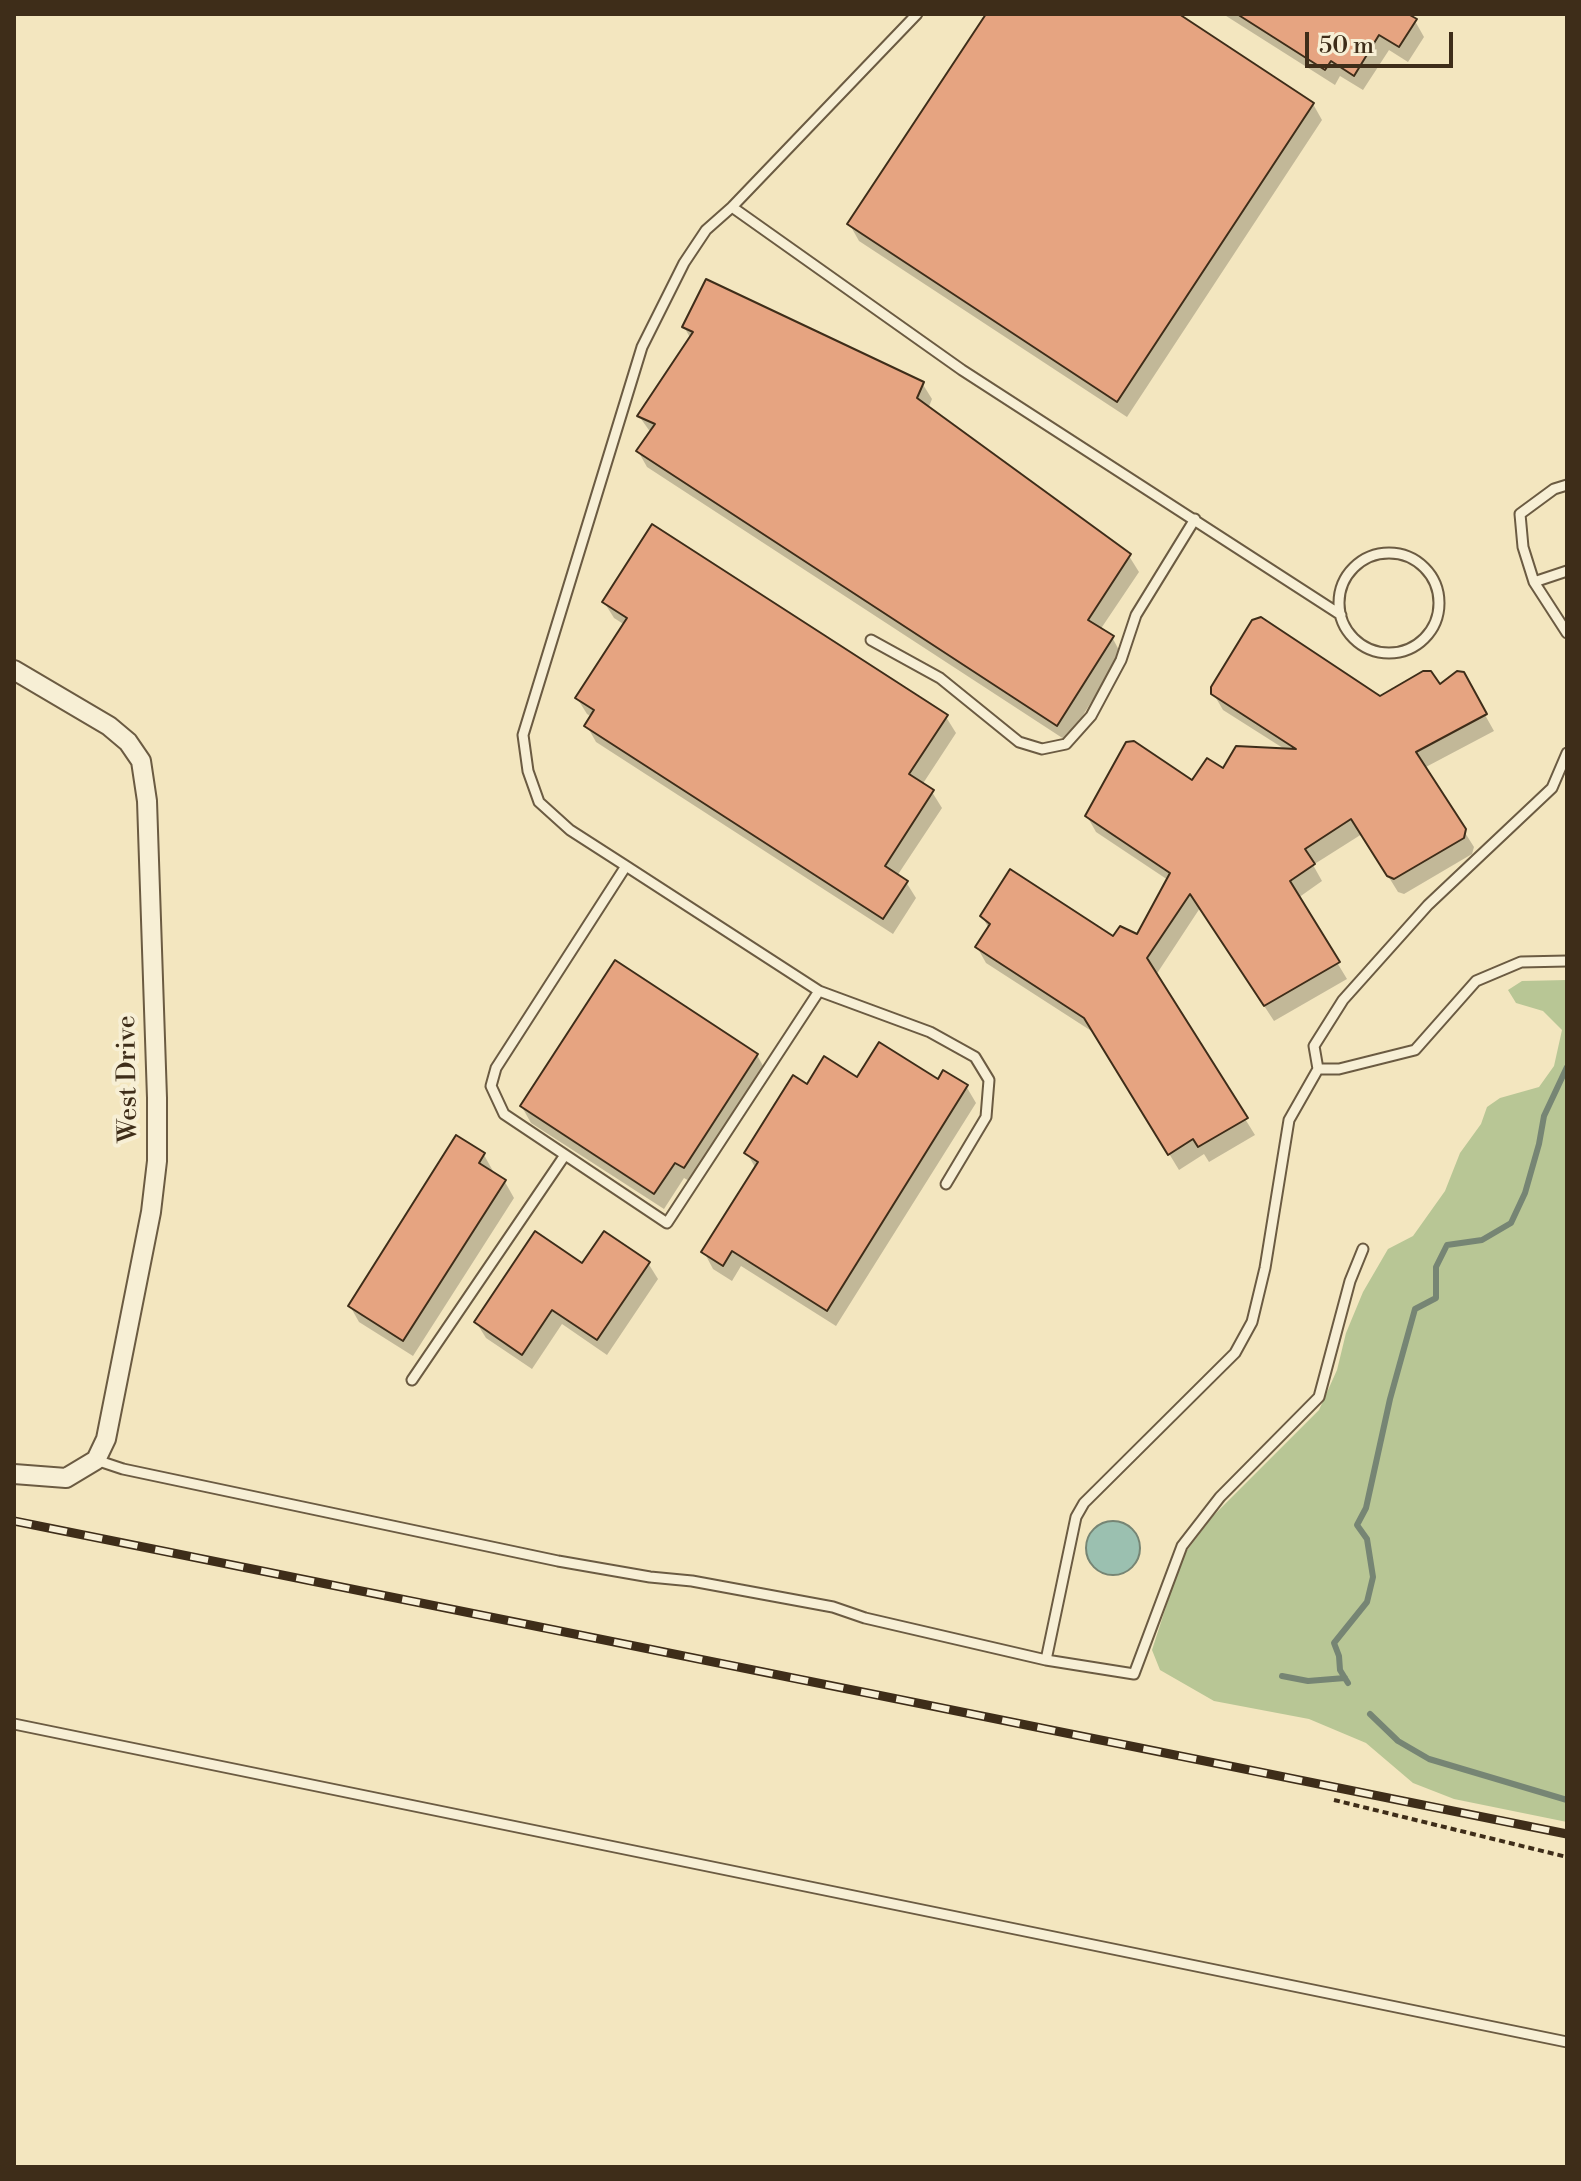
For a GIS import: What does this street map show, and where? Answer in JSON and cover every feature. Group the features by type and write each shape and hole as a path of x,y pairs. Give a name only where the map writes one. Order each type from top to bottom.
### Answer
{"street":[{"name":"West Drive","path":"14,670 109,726 128,742 141,761 146,780 157,1161 151,1212 127,1338 106,1439 96,1460"},
{"path":"14,1474 66,1478 96,1460"}],"lane":[{"path":"917,14 732,207 706,230 684,263 642,347 523,735 528,771 539,802 570,830 819,991 930,1032 975,1057 989,1080 986,1117 946,1184"},
{"path":"732,207 962,370 1341,615 1345,626 1360,644 1371,650 1395,653 1417,645 1433,627 1439,604 1438,592 1427,571 1418,562 1395,554 1372,556 1352,570 1340,591 1341,615"},
{"path":"1567,485 1554,489 1520,514 1523,547 1534,582 1567,633"},
{"path":"871,640 940,678 1019,742 1042,749 1066,744 1091,716 1121,660 1136,615 1195,519"},
{"path":"1534,582 1567,571"},
{"path":"1046,1660 1076,1517 1084,1503 1235,1353 1252,1322 1265,1268 1289,1120 1318,1069 1314,1046 1343,1000 1428,905 1552,788 1567,753"},
{"path":"626,866 496,1068 491,1086 504,1114 667,1223 819,991"},
{"path":"1318,1069 1339,1069 1415,1050 1476,981 1521,962 1567,961"},
{"path":"412,1380 565,1155"},
{"path":"96,1460 123,1469 558,1561 833,1607 865,1618 1046,1660 1134,1674 1182,1546 1220,1497 1319,1397 1350,1281 1363,1249"},
{"path":"14,1724 1567,2042"}],"path":[{"path":"1334,1800 1567,1857"}],"shaded area":[{"path":"1567,980 1567,1822 1454,1799 1413,1783 1366,1743 1309,1719 1214,1701 1160,1670 1152,1650 1182,1557 1213,1516 1319,1410 1337,1370 1346,1333 1363,1292 1388,1249 1413,1236 1445,1191 1460,1153 1481,1124 1487,1107 1500,1098 1539,1087 1554,1066 1562,1030 1543,1011 1516,1003 1508,990 1522,981"},
{"path":"1113,1521 1124,1523 1132,1529 1138,1537 1138,1559 1132,1567 1124,1573 1113,1575 1102,1573 1094,1567 1088,1559 1086,1548 1088,1537 1094,1529 1102,1523"}],"building":[{"path":"986,14 1179,14 1314,103 1117,402 847,224"},
{"path":"1237,14 1408,14 1417,19 1399,47 1379,35 1354,76 1331,61 1325,70"},
{"path":"706,279 924,382 917,398 1131,554 1088,620 1114,636 1057,726 636,451 655,424 637,416 693,332 682,327"},
{"path":"652,524 948,715 909,774 934,790 885,866 908,881 883,919 584,726 594,710 575,698 627,618 602,602"},
{"path":"1261,617 1380,696 1423,671 1431,671 1440,684 1457,671 1464,672 1487,714 1416,752 1466,829 1464,838 1394,879 1387,876 1351,819 1305,849 1315,864 1290,881 1340,962 1264,1006 1190,894 1147,958 1248,1118 1198,1147 1193,1139 1168,1155 1084,1018 975,947 990,924 980,916 1010,869 1113,936 1120,926 1137,934 1170,873 1085,816 1126,742 1134,741 1192,780 1207,758 1223,768 1236,746 1296,749 1211,694 1211,687 1252,620"},
{"path":"615,960 758,1054 684,1168 675,1163 654,1194 520,1106"},
{"path":"879,1042 938,1079 943,1070 968,1085 827,1311 732,1251 723,1266 701,1252 758,1162 744,1153 793,1075 807,1084 824,1056 857,1077"},
{"path":"456,1135 485,1153 479,1163 506,1180 403,1341 348,1306"},
{"path":"535,1231 582,1263 604,1231 650,1262 597,1340 552,1310 522,1355 474,1322"}],"waterway":[{"path":"1348,1683 1340,1670 1334,1643 1367,1602 1373,1577 1367,1539 1357,1525 1366,1508 1390,1399 1415,1309 1436,1298 1436,1267 1447,1245 1482,1240 1511,1223 1525,1193 1544,1116 1567,1067"},
{"path":"1282,1676 1308,1681 1345,1678"},
{"path":"1370,1714 1398,1741 1429,1759 1567,1800"}],"railway":[{"path":"14,1521 1567,1834"}]}
